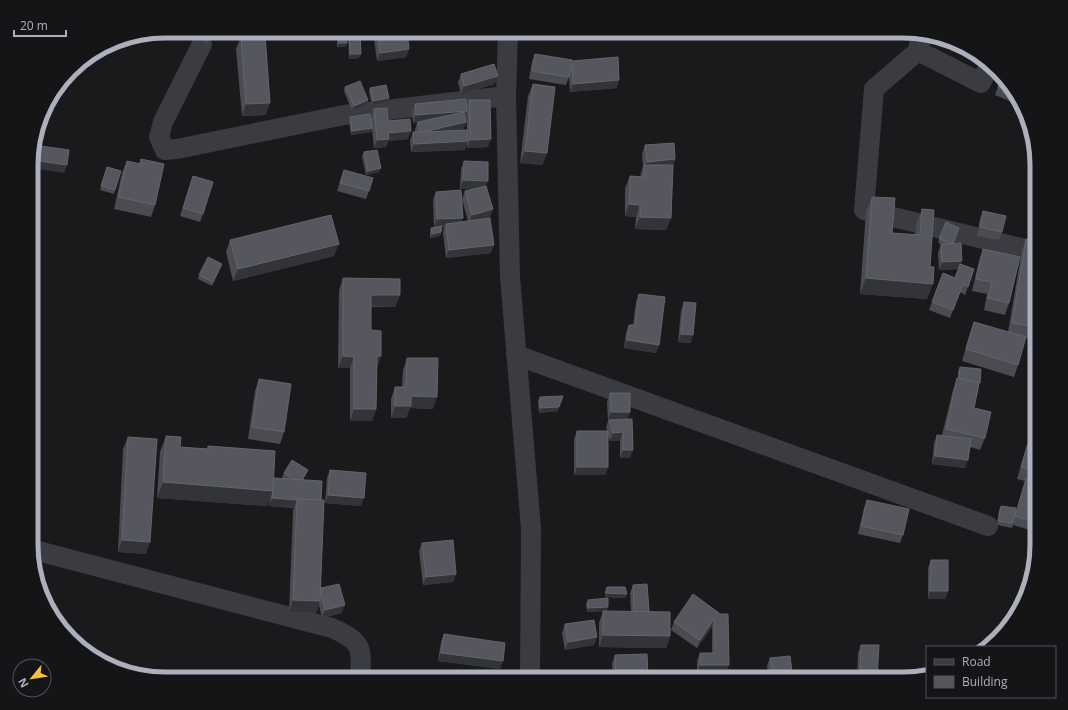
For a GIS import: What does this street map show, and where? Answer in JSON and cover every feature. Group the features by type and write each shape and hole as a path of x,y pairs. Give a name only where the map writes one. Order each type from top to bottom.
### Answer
{"street":[{"path":"508,38 506,96 510,277 531,529 530,672"},
{"path":"987,69 981,83 919,42 874,90 864,210 1030,250"},
{"path":"202,44 163,122 159,137 165,150 177,149 344,115 506,96"},
{"path":"516,355 988,526"},
{"path":"38,551 332,628 344,633 354,640 361,650 360,672"}],"building":[{"path":"241,38 265,38 270,103 246,104"},
{"path":"339,38 347,38 347,43 339,43"},
{"path":"349,38 360,38 361,54 350,54"},
{"path":"378,38 408,38 409,49 380,53"},
{"path":"535,54 572,61 618,57 619,80 573,84 572,64 569,77 532,71"},
{"path":"494,64 498,76 464,86 461,74"},
{"path":"360,81 368,100 354,106 345,87"},
{"path":"1000,82 1007,91 998,87"},
{"path":"533,84 555,87 547,153 525,151"},
{"path":"386,85 389,98 373,101 370,88"},
{"path":"466,99 467,111 416,115 415,104"},
{"path":"469,100 490,100 491,139 470,140"},
{"path":"387,108 388,121 410,119 411,131 388,133 389,139 377,140 374,109"},
{"path":"464,112 466,122 423,132 467,130 468,141 414,144 413,132 420,132 418,122"},
{"path":"370,114 372,128 352,131 350,117"},
{"path":"674,143 675,159 647,162 645,145"},
{"path":"39,146 69,150 67,165 38,161"},
{"path":"377,150 381,168 368,171 364,152"},
{"path":"141,159 164,164 155,205 118,197 127,161 140,164"},
{"path":"464,161 488,162 488,181 463,180"},
{"path":"644,165 673,165 671,218 640,217 640,205 629,204 630,176 644,177"},
{"path":"107,167 121,171 115,190 101,186"},
{"path":"344,170 373,178 369,191 340,183"},
{"path":"193,176 213,182 203,214 183,208"},
{"path":"486,186 493,209 472,215 465,191"},
{"path":"461,190 463,218 437,219 436,192"},
{"path":"872,197 895,198 892,233 920,235 922,209 934,210 930,267 934,267 933,284 866,278"},
{"path":"983,211 1006,216 1002,232 980,227"},
{"path":"331,215 339,244 238,269 230,240"},
{"path":"490,218 494,245 449,250 446,224"},
{"path":"946,222 959,228 953,244 939,239"},
{"path":"442,226 441,232 432,234 431,228"},
{"path":"1026,239 1030,239 1030,326 1012,323"},
{"path":"961,243 962,261 942,262 941,244"},
{"path":"983,249 1020,257 1009,303 988,298 992,282 976,279"},
{"path":"208,257 222,264 213,282 199,275"},
{"path":"960,264 974,269 968,287 963,284 953,310 932,302 943,273 955,278"},
{"path":"343,278 400,279 400,295 371,295 371,330 381,331 381,356 377,356 376,409 354,409 354,357 343,356"},
{"path":"639,294 665,297 659,345 627,340 629,325 635,325"},
{"path":"684,302 696,303 693,335 681,334"},
{"path":"974,322 1026,337 1018,365 966,349"},
{"path":"407,358 438,358 437,397 411,396 411,406 395,406 395,387 406,387"},
{"path":"960,367 981,369 980,383 959,378"},
{"path":"957,378 979,383 974,408 991,412 985,438 946,429"},
{"path":"259,379 291,384 284,432 252,427"},
{"path":"610,393 630,393 630,412 611,412"},
{"path":"563,396 559,407 540,408 540,397"},
{"path":"632,419 633,450 623,450 623,432 613,433 609,420"},
{"path":"577,431 608,431 608,467 577,467"},
{"path":"937,435 971,439 968,460 935,456"},
{"path":"166,436 181,437 180,447 208,449 208,446 275,451 273,491 163,482"},
{"path":"128,437 157,439 150,542 122,540"},
{"path":"1028,443 1030,444 1030,469 1021,467"},
{"path":"292,460 308,470 302,480 293,479 284,473"},
{"path":"330,470 366,473 364,498 328,495"},
{"path":"274,478 322,481 321,500 272,498"},
{"path":"1026,479 1030,480 1030,521 1015,516"},
{"path":"297,499 324,500 320,601 293,600"},
{"path":"867,500 909,509 903,535 861,526"},
{"path":"1001,506 1016,508 1012,523 998,521"},
{"path":"453,540 456,574 426,577 422,543"},
{"path":"931,560 948,560 948,591 930,591"},
{"path":"339,584 345,605 325,610 321,588"},
{"path":"647,584 649,611 634,612 633,585"},
{"path":"607,587 625,587 627,594 606,593"},
{"path":"693,594 719,613 718,614 728,614 729,665 700,665 700,653 715,653 714,619 700,640 674,622"},
{"path":"608,598 608,607 588,608 588,600"},
{"path":"603,611 670,612 670,636 603,635"},
{"path":"594,620 597,637 568,642 565,624"},
{"path":"444,634 505,643 503,661 441,653"},
{"path":"861,645 879,645 877,672 860,672"},
{"path":"647,654 648,672 616,672 615,655"},
{"path":"790,656 792,672 772,672 770,658"}]}
